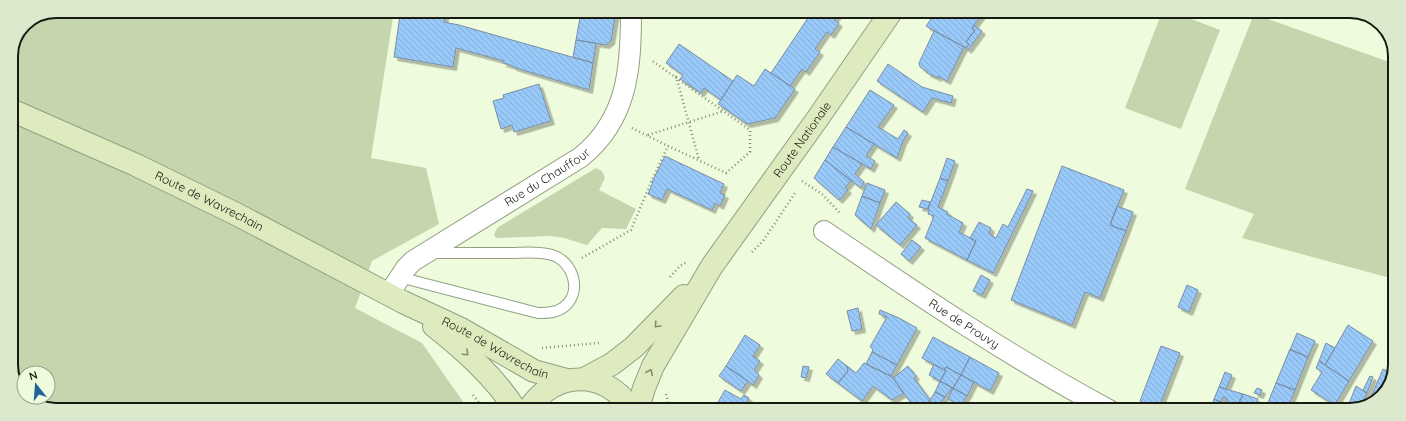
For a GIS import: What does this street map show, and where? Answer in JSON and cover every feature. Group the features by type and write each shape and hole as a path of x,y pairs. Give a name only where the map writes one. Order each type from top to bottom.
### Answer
{"main road":[{"name":"Route Nationale","path":"640,403 653,366 712,266 818,118 887,18"},
{"name":"Route de Wavrechain","path":"18,113 130,162 276,235 397,291 534,371 576,380 593,380 608,386 622,397 626,403"},
{"name":"Route Nationale","path":"534,403 544,391 559,383 576,380 612,364 634,347 712,266"},
{"name":"Route de Wavrechain","path":"397,291 465,351 490,376 510,403"}],"street":[{"name":"Rue du Chauffour","path":"397,291 406,268 424,253 581,157 598,142 614,119 624,93 631,46 631,18"},
{"name":"Rue de Prouvy","path":"824,231 925,299 1052,379 1096,403"}],"lane":[{"path":"397,291 530,312 546,313 556,311 564,307 573,295 574,281 568,266 558,257 543,254 424,253"}],"path":[{"path":"614,119 668,146 726,172 750,152 750,130 676,76 631,46"},
{"path":"676,76 699,160"},
{"path":"648,135 724,111"},
{"path":"568,266 631,230 668,146"}],"green space":[{"path":"56,18 393,18 371,158 426,168 439,224 372,261 355,308 422,343 464,403 56,403 56,365 18,365 18,56 21,42 29,29 42,21"},
{"path":"1160,18 1189,18 1220,30 1181,129 1125,108"},
{"path":"1252,18 1265,18 1388,62 1388,277 1242,238 1254,214 1185,189"},
{"path":"596,168 602,171 605,178 599,190 636,209 626,229 602,228 587,245 564,238 551,236 496,238 494,235 497,228"}],"building":[{"path":"400,18 445,18 444,22 593,63 589,90 513,67 503,63 504,61 456,48 453,67 394,57"},
{"path":"580,18 615,18 611,41 606,45 576,40"},
{"path":"808,18 836,18 834,20 839,23 831,35 827,32 815,49 820,52 806,72 802,69 790,86 771,73"},
{"path":"932,18 980,18 972,28 975,30 966,42 969,44 966,48 926,26"},
{"path":"974,25 982,31 968,50 966,48 969,44 966,42 975,30 972,28"},
{"path":"934,31 964,47 947,81 938,76 938,78 927,73 927,71 920,67 919,63"},
{"path":"576,40 596,43 593,63 573,57"},
{"path":"679,44 733,81 721,100 704,88 701,93 680,79 683,75 666,63"},
{"path":"888,64 922,87 953,96 951,103 932,98 923,112 877,81"},
{"path":"765,69 795,89 775,118 747,124 718,104 737,75 754,86"},
{"path":"539,84 551,121 514,132 512,125 501,129 493,101 504,98 503,95"},
{"path":"870,90 894,105 878,127 898,139 904,130 908,133 903,141 897,158 846,127"},
{"path":"846,127 874,144 866,156 875,161 871,169 833,147"},
{"path":"833,147 862,164 855,174 864,182 861,188 825,160"},
{"path":"665,156 724,184 720,193 725,195 720,206 715,203 712,210 667,189 662,200 648,194 652,182"},
{"path":"947,158 955,161 948,181 940,178"},
{"path":"825,160 851,181 845,188 848,190 839,200 814,178"},
{"path":"1062,166 1124,190 1110,225 1126,231 1100,298 1085,292 1072,325 1011,300"},
{"path":"940,178 948,181 938,207 963,223 959,232 976,241 967,260 925,238 934,216 928,214 928,209"},
{"path":"867,183 885,190 880,203 862,196"},
{"path":"1027,189 1033,191 993,273 967,260 976,241 970,238 979,222 991,228 989,234 996,238 1003,224 1008,227"},
{"path":"862,196 880,203 871,229 855,215"},
{"path":"922,200 930,202 928,209 919,207"},
{"path":"896,202 910,214 908,218 917,225 900,245 876,225"},
{"path":"1117,206 1133,212 1126,231 1110,225"},
{"path":"912,240 921,247 909,261 901,254"},
{"path":"981,275 990,280 982,295 973,291"},
{"path":"1187,285 1198,290 1189,312 1178,307"},
{"path":"858,308 862,329 852,331 847,311"},
{"path":"880,310 917,328 897,365 872,352 873,349 870,347 887,317 879,314"},
{"path":"1348,325 1373,341 1349,381 1325,365"},
{"path":"1297,333 1315,341 1308,357 1290,350"},
{"path":"745,335 760,345 753,356 760,361 754,370 759,375 753,385 726,366"},
{"path":"933,337 970,357 961,375 946,367 944,370 922,358"},
{"path":"1326,343 1335,348 1325,365 1319,361"},
{"path":"1161,346 1180,353 1161,403 1144,403 1140,401"},
{"path":"1290,349 1308,357 1295,390 1276,383"},
{"path":"872,352 897,365 891,376 866,364"},
{"path":"970,357 999,373 990,391 961,375"},
{"path":"838,359 847,366 848,371 838,383 826,374"},
{"path":"1319,361 1349,381 1336,403 1332,403 1311,390 1322,372 1316,368"},
{"path":"864,363 892,377 904,393 892,400 873,386 862,401 838,383 848,371 847,366 856,373"},
{"path":"934,364 946,371 940,381 929,375"},
{"path":"726,366 748,381 741,391 719,376"},
{"path":"803,366 809,367 806,378 801,377"},
{"path":"908,366 916,376 914,378 930,400 929,403 911,403 893,378"},
{"path":"946,367 961,375 953,388 940,381 946,371 944,370"},
{"path":"1383,369 1388,371 1382,386 1371,396"},
{"path":"1225,372 1232,375 1226,389 1219,387"},
{"path":"961,375 974,382 967,396 953,388"},
{"path":"1370,376 1373,377 1367,393 1363,390"},
{"path":"940,381 952,388 945,397 935,392"},
{"path":"1276,383 1295,390 1290,403 1268,403"},
{"path":"1356,386 1367,393 1364,400 1349,403"},
{"path":"1219,387 1243,394 1239,403 1226,403 1227,399 1223,397 1221,402 1214,399"},
{"path":"953,388 967,396 962,403 955,403 948,399"},
{"path":"1257,388 1262,390 1260,395 1254,393"},
{"path":"725,390 741,399 744,395 749,398 747,402 749,403 717,403"},
{"path":"935,392 945,397 940,403 932,403 930,400"},
{"path":"1243,394 1258,399 1257,403 1239,403"},
{"path":"1214,399 1221,402 1220,403 1213,403"}]}
